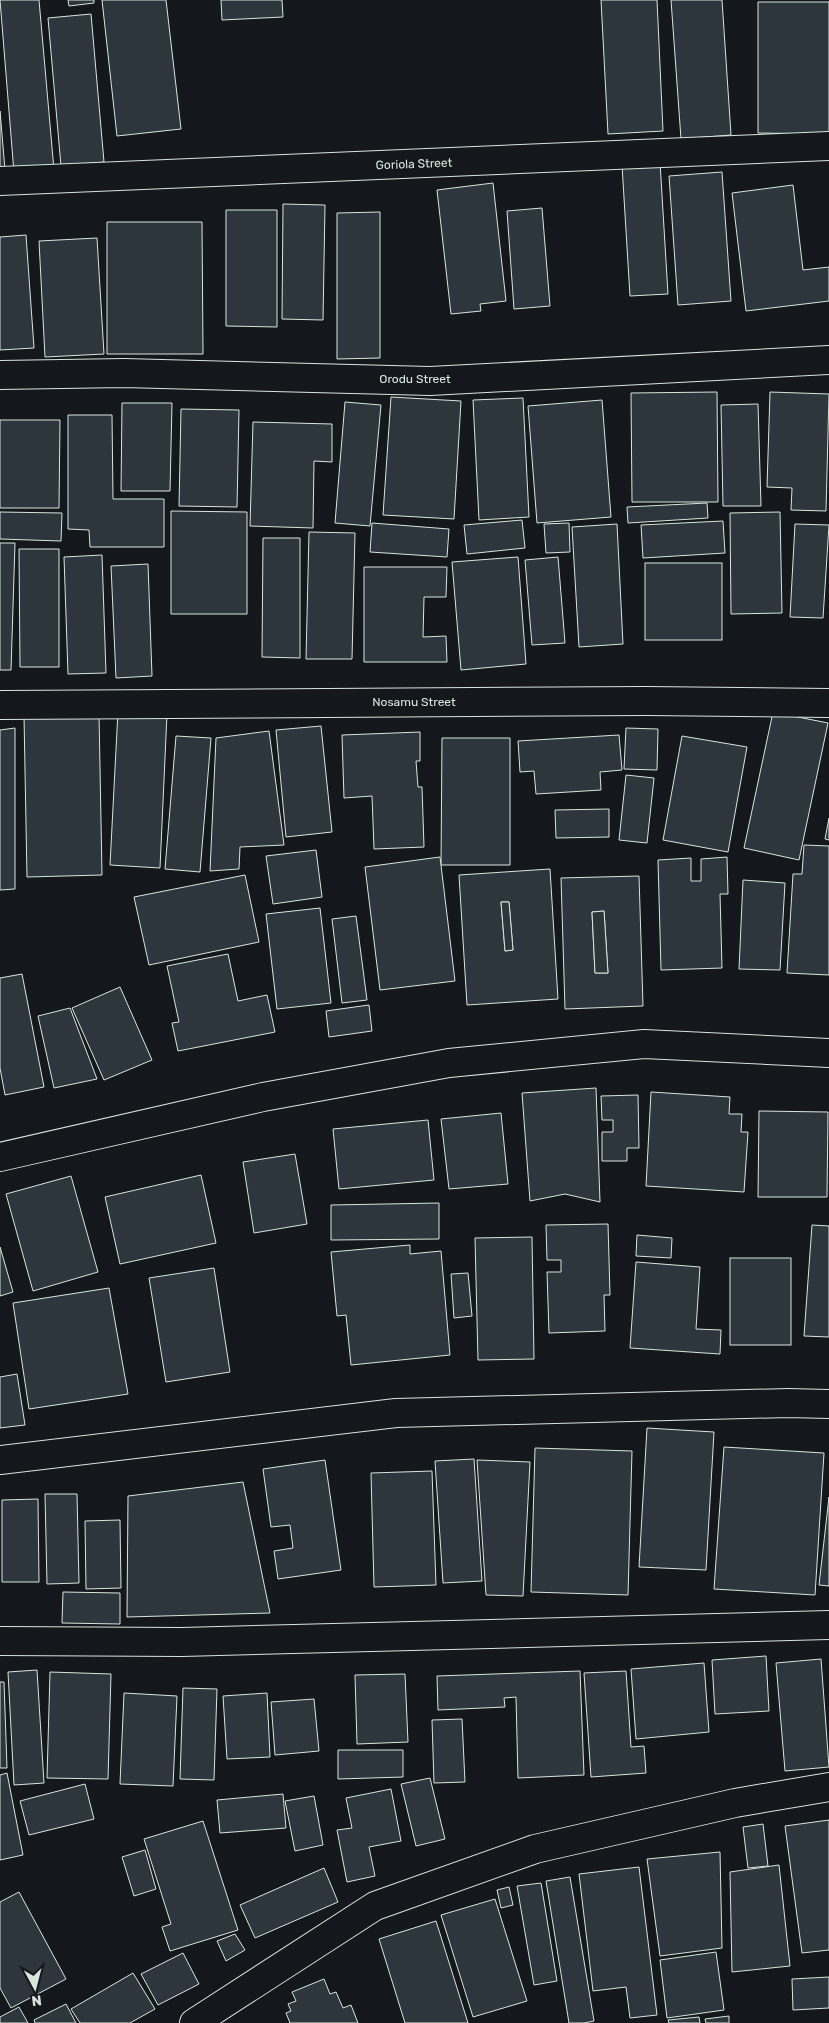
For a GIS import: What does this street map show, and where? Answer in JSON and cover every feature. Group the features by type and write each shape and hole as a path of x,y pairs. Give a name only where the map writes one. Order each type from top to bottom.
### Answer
{"street":[{"name":"Goriola Street","path":"0,181 829,146"},
{"name":"Orodu Street","path":"0,375 124,373 430,381 829,360"},
{"name":"Nosamu Street","path":"0,706 646,701 829,703"},
{"path":"0,1157 263,1097 449,1063 644,1044 829,1053"},
{"path":"0,1460 396,1413 788,1403 829,1404"},
{"path":"0,1641 182,1642 829,1625"},
{"path":"194,2023 375,1906 535,1849 735,1803 829,1786"}],"building":[{"path":"0,0 39,0 54,170 14,173"},
{"path":"68,0 94,0 94,3 69,6"},
{"path":"102,0 166,0 181,129 117,136"},
{"path":"221,0 282,0 283,17 222,20"},
{"path":"601,0 657,0 663,131 608,134"},
{"path":"671,0 722,0 731,135 681,139"},
{"path":"758,2 829,2 829,134 758,133"},
{"path":"91,14 104,162 61,166 48,18"},
{"path":"0,111 5,170 0,171"},
{"path":"660,162 668,294 630,296 622,165"},
{"path":"722,172 731,301 678,305 669,176"},
{"path":"493,183 506,301 480,304 481,311 451,314 437,190"},
{"path":"793,185 803,270 829,267 829,301 746,311 732,193"},
{"path":"283,204 325,205 323,320 282,319"},
{"path":"542,208 550,306 514,309 507,211"},
{"path":"226,210 277,210 277,327 226,326"},
{"path":"380,212 380,358 337,359 337,213"},
{"path":"107,222 202,222 203,354 107,354"},
{"path":"26,235 34,348 0,350 0,237"},
{"path":"97,238 104,354 45,357 39,241"},
{"path":"717,392 718,502 632,502 631,393"},
{"path":"770,392 829,394 826,511 791,510 792,488 767,487"},
{"path":"391,397 461,401 454,519 383,515"},
{"path":"523,398 529,517 479,520 473,400"},
{"path":"602,400 611,517 537,523 528,406"},
{"path":"345,402 381,405 370,526 335,523"},
{"path":"122,403 172,403 170,491 121,491"},
{"path":"758,404 761,506 723,506 721,405"},
{"path":"181,409 239,410 237,507 179,506"},
{"path":"68,415 112,415 113,499 164,499 164,547 90,547 89,530 68,529"},
{"path":"0,420 60,420 59,508 0,508"},
{"path":"253,422 332,424 332,462 314,461 313,528 250,526"},
{"path":"707,503 708,518 628,523 627,507"},
{"path":"171,511 247,512 247,614 171,614"},
{"path":"0,512 62,513 61,541 0,539"},
{"path":"780,512 782,613 731,614 730,513"},
{"path":"522,520 525,548 467,554 464,525"},
{"path":"723,521 725,553 643,558 641,525"},
{"path":"372,523 449,529 447,557 370,552"},
{"path":"569,523 570,552 546,553 544,524"},
{"path":"617,524 623,644 579,647 572,527"},
{"path":"795,524 829,525 823,618 790,617"},
{"path":"309,532 355,533 352,659 306,659"},
{"path":"263,538 300,538 300,658 262,657"},
{"path":"0,543 15,543 11,670 0,670"},
{"path":"19,549 59,549 59,667 20,667"},
{"path":"102,555 106,673 68,674 64,557"},
{"path":"518,557 526,664 461,670 452,562"},
{"path":"558,557 565,643 532,645 525,560"},
{"path":"645,563 722,563 722,640 645,640"},
{"path":"148,564 152,676 116,678 111,566"},
{"path":"364,567 447,567 446,597 424,597 423,637 446,636 447,662 364,662"},
{"path":"118,711 167,714 160,868 110,865"},
{"path":"773,712 828,723 799,860 744,848"},
{"path":"99,714 102,875 27,877 24,716"},
{"path":"321,726 332,832 286,837 276,730"},
{"path":"15,728 15,889 0,890 0,730"},
{"path":"626,728 658,729 657,770 624,769"},
{"path":"269,731 284,845 240,847 239,869 210,871 216,738"},
{"path":"420,732 420,761 416,761 418,787 422,787 424,847 374,849 372,796 344,798 342,735"},
{"path":"619,735 622,770 600,772 601,790 536,794 534,771 520,772 518,741"},
{"path":"176,736 211,738 200,872 165,869"},
{"path":"682,736 747,747 728,852 663,840"},
{"path":"442,738 510,738 510,865 441,865"},
{"path":"626,775 654,778 647,843 619,840"},
{"path":"609,809 609,837 556,838 555,810"},
{"path":"829,818 829,840 825,839"},
{"path":"804,845 829,846 829,975 787,973 793,874 802,874"},
{"path":"316,850 322,897 273,904 266,856"},
{"path":"440,857 455,981 380,990 365,867"},
{"path":"727,857 728,894 720,894 722,968 661,970 658,860 691,858 691,881 701,881 701,859"},
{"path":"550,869 558,999 467,1005 459,875","holes":["501,902 509,902 513,950 505,951"]},
{"path":"245,875 259,942 149,965 134,897"},
{"path":"639,876 643,1006 565,1009 561,878","holes":["604,911 608,973 595,973 592,912"]},
{"path":"743,880 785,883 780,970 739,969"},
{"path":"501,902 509,902 513,950 505,951"},
{"path":"320,908 331,1003 277,1009 266,914"},
{"path":"604,911 608,973 595,973 592,912"},
{"path":"356,916 367,1000 342,1003 332,919"},
{"path":"228,954 238,1001 267,995 275,1032 178,1051 172,1023 179,1022 167,966"},
{"path":"22,974 44,1087 5,1095 0,1068 0,978"},
{"path":"120,987 152,1060 104,1080 72,1008"},
{"path":"369,1005 372,1031 329,1037 326,1011"},
{"path":"70,1008 97,1079 54,1088 38,1016"},
{"path":"596,1088 600,1202 565,1194 530,1201 522,1093"},
{"path":"651,1092 730,1097 729,1114 742,1114 741,1132 748,1132 744,1192 646,1186"},
{"path":"638,1095 639,1148 627,1148 627,1161 602,1161 602,1132 613,1132 613,1120 602,1120 601,1096"},
{"path":"759,1111 828,1112 827,1197 758,1197"},
{"path":"501,1113 508,1184 449,1189 441,1119"},
{"path":"428,1120 434,1180 339,1189 333,1129"},
{"path":"295,1154 307,1224 254,1233 243,1162"},
{"path":"201,1175 216,1243 120,1264 105,1197"},
{"path":"71,1176 98,1272 33,1291 6,1194"},
{"path":"439,1203 439,1239 331,1240 331,1205"},
{"path":"608,1224 610,1295 604,1295 605,1331 549,1333 547,1272 561,1272 561,1260 547,1260 546,1225"},
{"path":"812,1225 829,1226 829,1337 804,1336"},
{"path":"637,1235 672,1238 671,1258 636,1256"},
{"path":"532,1237 534,1359 478,1360 475,1238"},
{"path":"410,1245 410,1254 441,1251 450,1355 351,1365 346,1315 337,1316 331,1252"},
{"path":"0,1247 13,1292 0,1296"},
{"path":"730,1258 791,1258 791,1345 730,1345"},
{"path":"636,1262 700,1267 696,1329 721,1330 720,1354 630,1348"},
{"path":"214,1268 230,1372 166,1382 149,1278"},
{"path":"468,1273 472,1316 454,1318 451,1274"},
{"path":"109,1288 128,1394 29,1409 13,1303"},
{"path":"17,1374 25,1425 0,1428 0,1377"},
{"path":"647,1428 714,1432 706,1570 639,1567"},
{"path":"724,1447 824,1453 815,1595 714,1589"},
{"path":"535,1448 632,1451 628,1595 531,1592"},
{"path":"474,1459 482,1581 443,1583 435,1461"},
{"path":"325,1460 341,1570 278,1579 274,1551 293,1548 290,1525 271,1527 263,1469"},
{"path":"477,1460 530,1462 523,1596 486,1595"},
{"path":"432,1471 436,1585 374,1587 371,1473"},
{"path":"243,1482 270,1613 127,1617 128,1496"},
{"path":"45,1494 77,1494 79,1583 47,1584"},
{"path":"829,1497 829,1586 819,1585"},
{"path":"38,1499 39,1582 2,1582 2,1500"},
{"path":"120,1520 121,1588 86,1589 85,1521"},
{"path":"63,1592 120,1593 120,1624 62,1623"},
{"path":"766,1656 769,1711 715,1714 712,1660"},
{"path":"821,1659 829,1767 785,1771 776,1663"},
{"path":"704,1663 709,1732 636,1739 631,1669"},
{"path":"37,1670 44,1783 14,1785 8,1672"},
{"path":"580,1671 584,1775 518,1778 516,1697 504,1698 505,1707 438,1710 437,1676"},
{"path":"626,1671 631,1747 644,1746 646,1773 591,1777 584,1673"},
{"path":"50,1672 111,1674 108,1779 47,1778"},
{"path":"405,1674 408,1742 357,1744 355,1675"},
{"path":"0,1682 4,1682 7,1768 0,1768"},
{"path":"183,1688 217,1689 214,1780 180,1779"},
{"path":"124,1693 177,1696 173,1786 120,1784"},
{"path":"267,1693 270,1757 227,1759 223,1696"},
{"path":"314,1699 319,1751 275,1755 271,1702"},
{"path":"462,1719 465,1782 434,1783 432,1720"},
{"path":"338,1750 403,1750 403,1777 338,1779"},
{"path":"7,1773 23,1855 0,1860 0,1775"},
{"path":"430,1778 445,1839 416,1846 401,1784"},
{"path":"85,1784 94,1819 29,1835 20,1801"},
{"path":"391,1789 401,1841 369,1847 375,1876 347,1882 337,1830 352,1828 346,1798"},
{"path":"283,1794 286,1828 220,1833 217,1800"},
{"path":"314,1796 323,1845 295,1851 285,1801"},
{"path":"829,1820 829,1950 802,1953 785,1826"},
{"path":"203,1821 238,1930 170,1951 162,1927 171,1924 144,1839"},
{"path":"763,1824 768,1866 748,1868 743,1827"},
{"path":"145,1850 156,1889 134,1896 122,1857"},
{"path":"720,1852 722,1948 660,1956 647,1859"},
{"path":"779,1865 790,1966 732,1972 730,1872"},
{"path":"639,1867 657,2015 630,2018 626,1987 593,1991 579,1874"},
{"path":"324,1868 338,1902 255,1938 240,1905"},
{"path":"570,1877 594,2021 584,2023 569,2023 546,1881"},
{"path":"541,1883 557,1981 534,1985 517,1886"},
{"path":"509,1887 513,1905 501,1908 497,1890"},
{"path":"19,1892 66,1979 11,2008 0,1988 0,1902"},
{"path":"495,1899 527,2001 473,2017 441,1915"},
{"path":"436,1921 468,2023 405,2023 379,1939"},
{"path":"235,1934 245,1950 226,1961 217,1941"},
{"path":"716,1952 724,2010 667,2018 660,1960"},
{"path":"183,1953 199,1984 158,2005 141,1974"},
{"path":"133,1973 155,2009 130,2023 80,2023 71,2009"},
{"path":"829,1977 829,2008 793,2010 792,1979"},
{"path":"324,1979 330,1994 336,1992 343,2008 351,2005 358,2023 290,2023 286,2013 291,2011 288,2004 296,2001 292,1992"},
{"path":"66,2004 76,2023 35,2023 34,2020"},
{"path":"19,2007 28,2023 0,2023 0,2017"},
{"path":"729,2016 729,2023 706,2023 705,2019"},
{"path":"699,2017 700,2023 669,2023 668,2020"}]}
